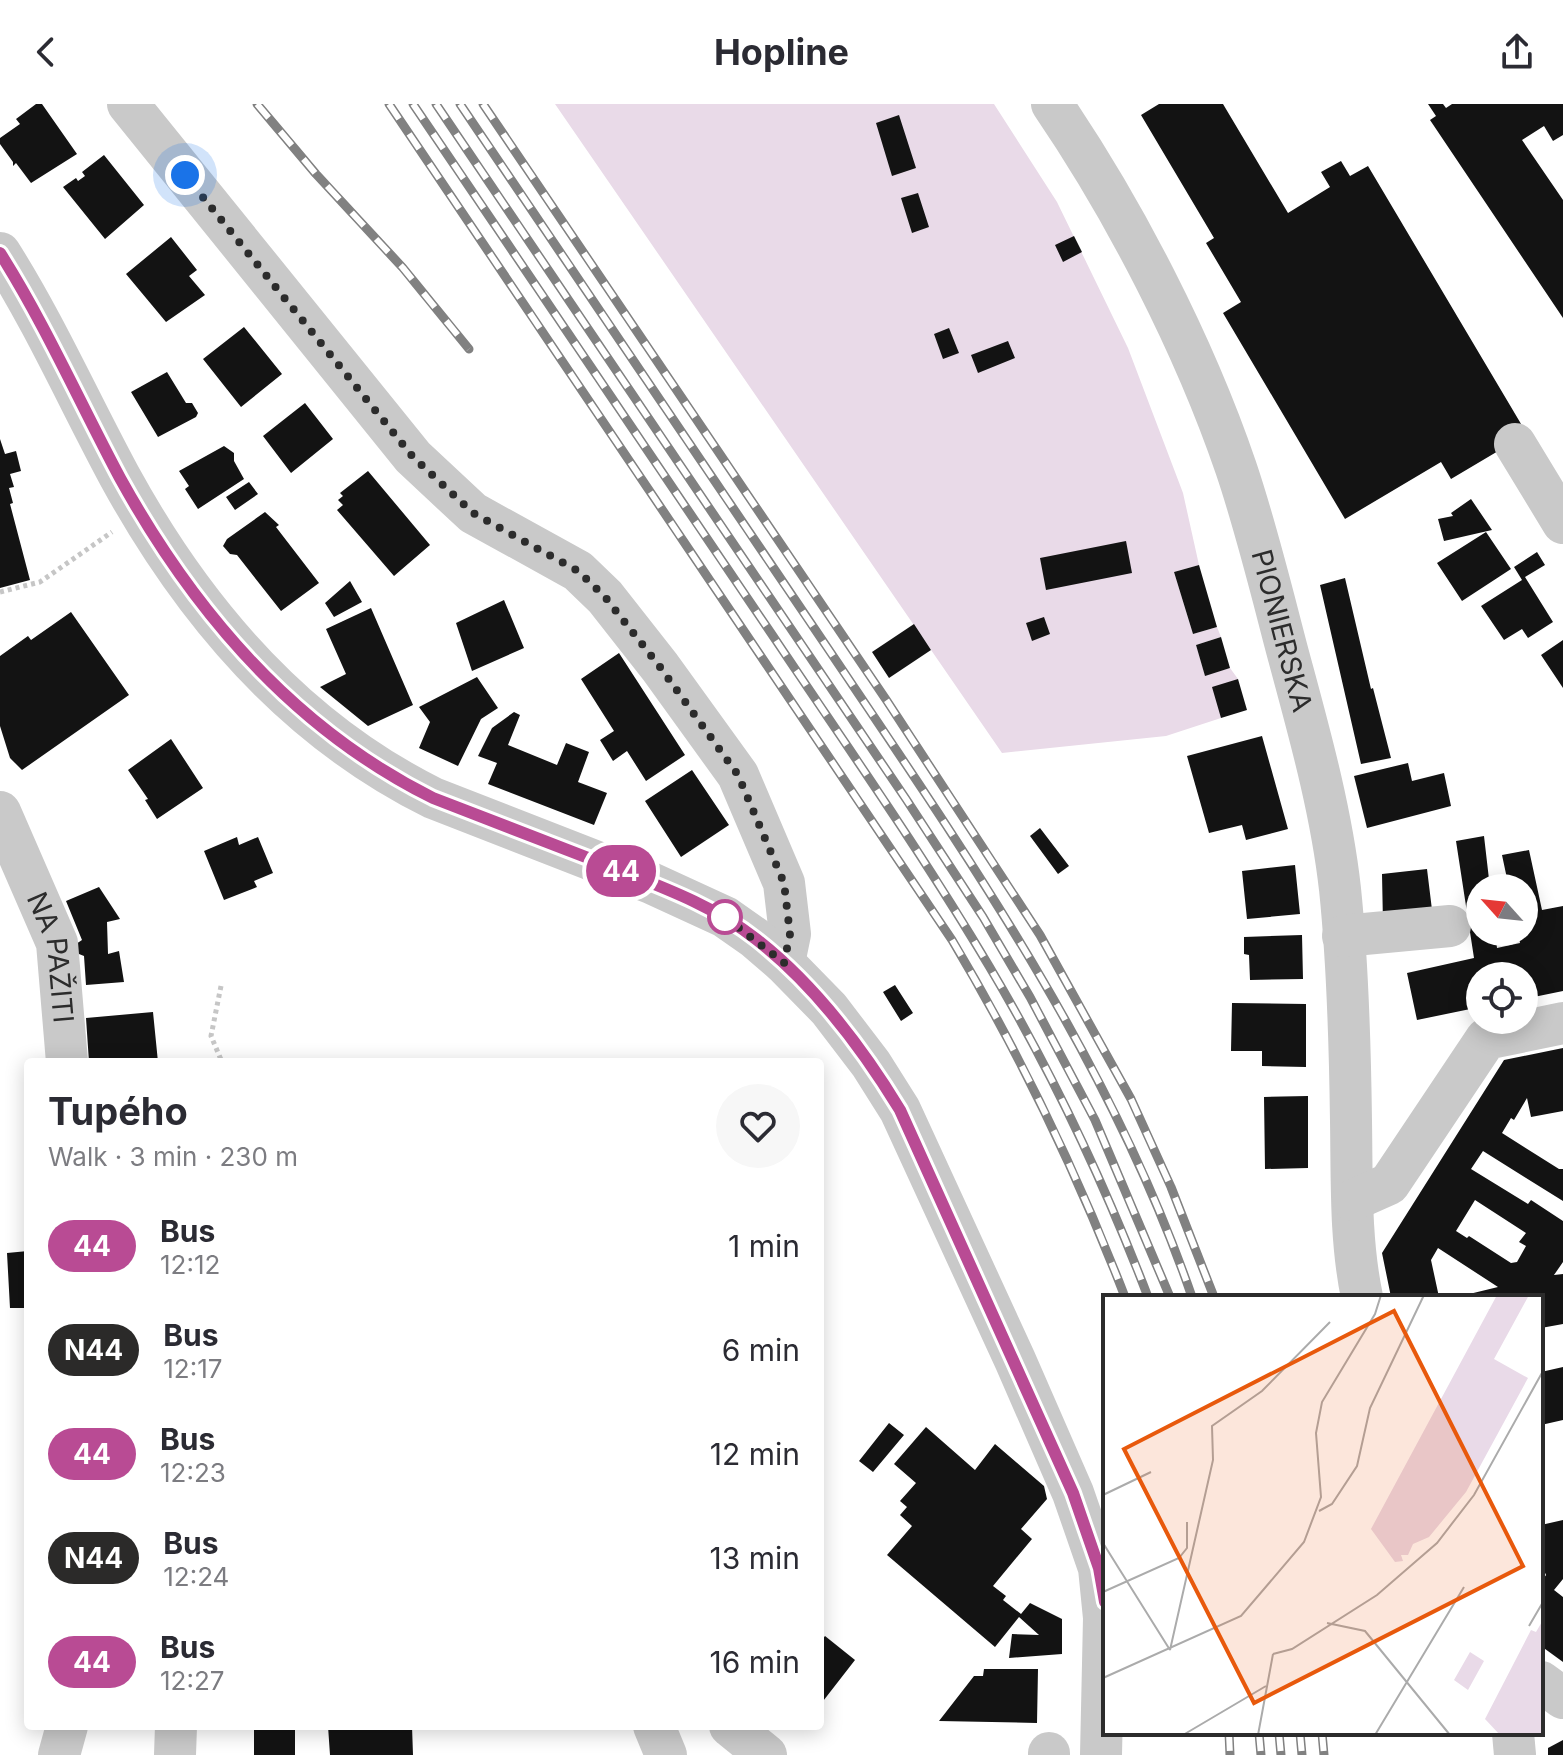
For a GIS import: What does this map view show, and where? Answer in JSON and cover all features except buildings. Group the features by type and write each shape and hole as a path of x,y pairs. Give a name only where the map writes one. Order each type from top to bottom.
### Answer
{"street":[{"path":"128,104 413,457 473,513 578,571 605,597 660,667 738,775 784,883 790,934 784,963"},
{"name":"PIONIERSKA","path":"1052,104 1099,177 1151,274 1205,390 1236,468 1302,706 1323,794 1340,888 1350,1045 1353,1200 1362,1295"},
{"path":"0,253 121,480 190,589 265,679 312,722 386,773 433,798 686,897 725,917 784,963 829,1009 871,1064 900,1110 1067,1480 1103,1585 1101,1755"},
{"path":"1515,444 1563,523"},
{"name":"NA PAŽITI","path":"4,832 57,943 67,1058"},
{"path":"1343,936 1450,926"},
{"path":"1353,1200 1389,1184 1486,1039 1563,1023"},
{"path":"1543,1683 1563,1698"},
{"path":"59,1755 66,1730"},
{"path":"175,1755 176,1730"},
{"path":"656,1730 666,1755"},
{"path":"735,1730 766,1755"},
{"path":"1513,1735 1515,1755"}],"path":[{"path":"0,592 40,582 120,526"},
{"path":"220,1058 211,1036 221,986"}],"shaded area":[{"path":"555,104 994,104 1057,202 1128,348 1183,493 1199,565 1174,572 1193,634 1217,627 1221,637 1196,645 1205,675 1230,668 1238,679 1221,718 1166,736 1002,753"}],"railway":[{"path":"257,104 316,174 403,268 469,349"},
{"path":"389,104 952,940 1001,1026 1046,1115 1124,1295"},
{"path":"413,104 856,759 963,924 1055,1087 1095,1170 1147,1295"},
{"path":"436,104 983,917 1030,997 1095,1120 1169,1295"},
{"path":"460,104 985,885 1079,1044 1121,1126 1159,1210 1191,1295"},
{"path":"483,104 887,701 1040,935 1131,1099 1171,1187 1213,1295"},
{"path":"1229,1735 1230,1755"},
{"path":"1259,1735 1261,1755"},
{"path":"1279,1735 1281,1755"},
{"path":"1300,1735 1302,1755"},
{"path":"1322,1735 1324,1755"}],"bus line":[{"name":"44","path":"0,253 121,480 190,589 265,679 312,722 398,781 433,798 686,897 725,917 784,963 829,1009 871,1064 900,1110 1073,1493 1099,1568 1103,1595"}],"route":[{"path":"185,175 413,457 473,513 578,571 605,597 660,667 738,775 784,883 790,934 784,963 725,917"}]}
